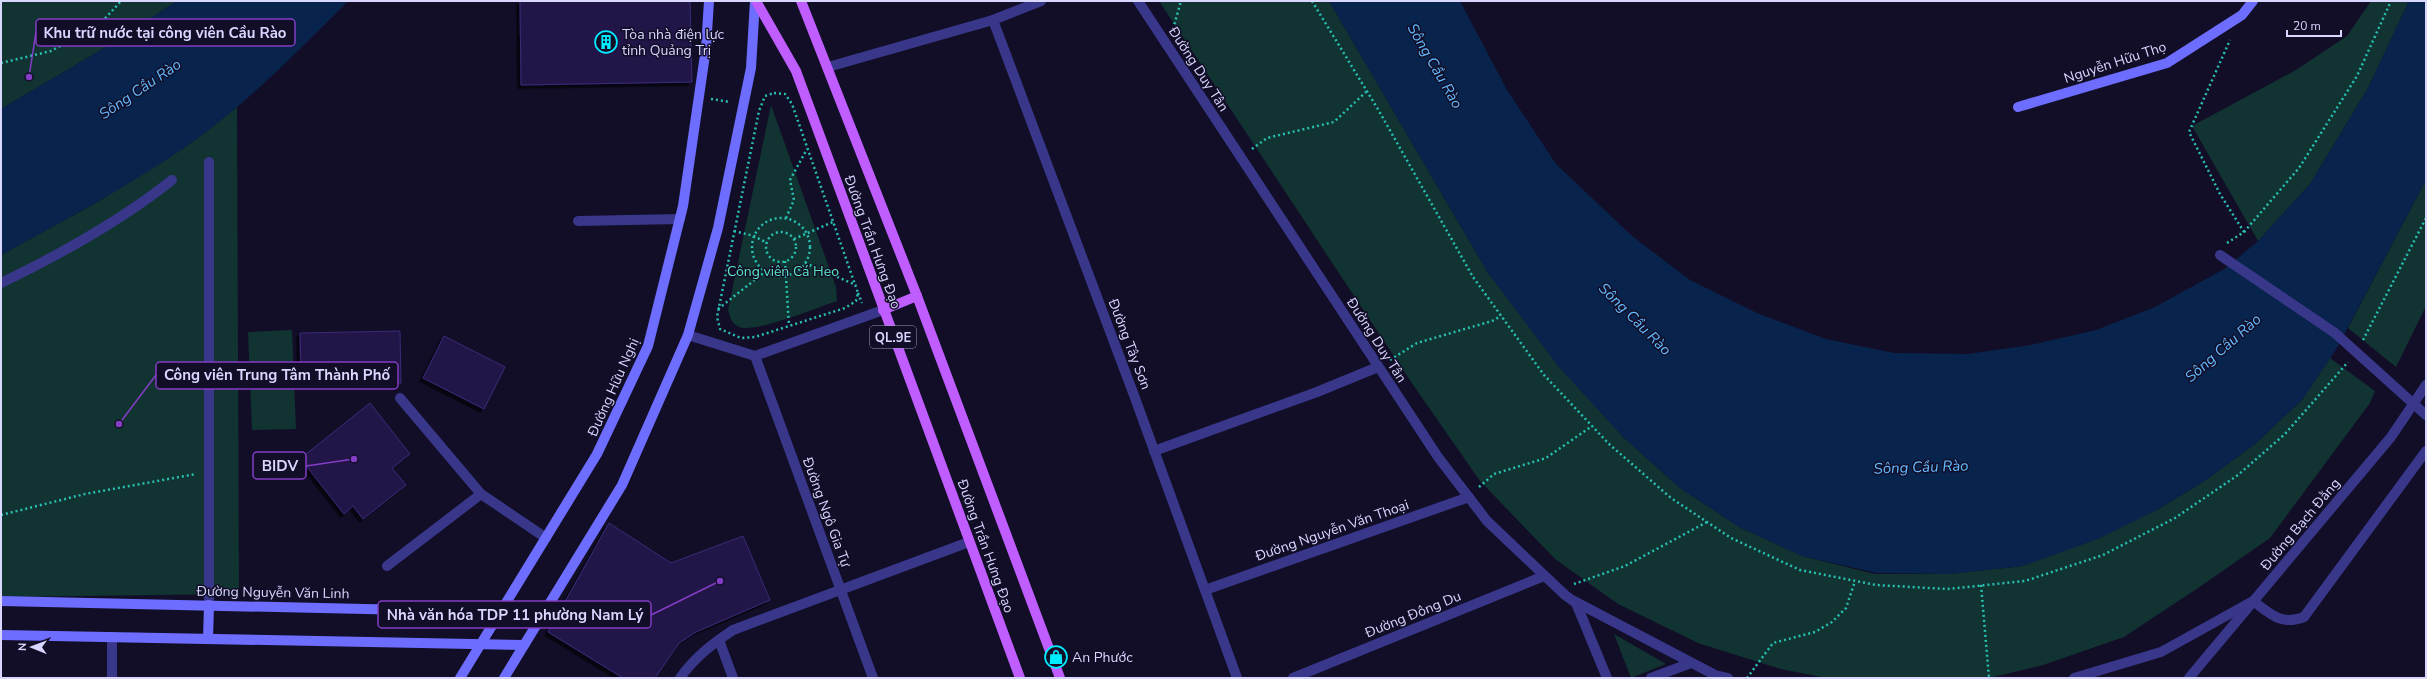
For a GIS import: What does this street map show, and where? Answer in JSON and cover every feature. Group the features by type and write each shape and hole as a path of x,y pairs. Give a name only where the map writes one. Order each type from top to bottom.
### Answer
{"main road":[{"name":"Đường Hữu Nghị","path":"460,678 597,454 648,346 680,219 706,48 710,1"},
{"name":"Đường Trần Hưng Đạo","path":"756,1 796,71 1020,678"},
{"path":"504,678 622,485 688,335 718,228 751,68 756,1"},
{"name":"Đường Trần Hưng Đạo","path":"801,1 917,296 1060,678"},
{"name":"Nguyễn Hữu Thọ","path":"2018,107 2167,63 2242,15 2253,1"},
{"path":"883,310 917,296"},
{"name":"Đường Nguyễn Văn Linh","path":"1,601 544,613"},
{"path":"208,638 209,605"},
{"path":"1,634 524,646"}],"street":[{"path":"828,67 993,20 1041,1"},
{"name":"Đường Duy Tân","path":"1138,1 1418,429 1487,521 1559,590 1576,603 1608,678"},
{"name":"Đường Tây Sơn","path":"993,20 1237,678"},
{"path":"209,162 209,605"},
{"path":"1,283 28,270 87,235 136,205 172,180"},
{"path":"578,221 680,219"},
{"path":"2220,255 2334,333 2426,415"},
{"path":"688,335 755,356 883,310"},
{"name":"Đường Ngô Gia Tự","path":"755,356 873,678"},
{"path":"1154,451 1317,392 1378,367"},
{"name":"Đường Bạch Đằng","path":"2189,678 2391,437 2426,385"},
{"path":"400,398 481,494 546,538"},
{"path":"2074,678 2161,652 2253,601 2278,619 2293,622 2304,617 2426,452"},
{"path":"387,566 481,494"},
{"name":"Đường Nguyễn Văn Thoại","path":"1205,590 1468,497"},
{"path":"680,678 688,666 733,630 969,542"},
{"name":"Đường Đông Du","path":"1293,678 1544,576"},
{"path":"1570,599 1691,663 1715,675 1728,678"},
{"path":"112,637 112,678"},
{"path":"719,640 733,678"},
{"path":"1651,678 1691,663"}],"path":[{"path":"1,63 51,51 100,24 121,1"},
{"path":"1168,47 1181,1"},
{"path":"1312,1 1367,91 1473,277 1544,375 1609,444 1671,498 1731,538 1800,570 1855,581 1876,585 1947,589 2025,581 2103,555 2175,518 2238,475 2285,434 2356,352 2426,218"},
{"path":"2220,255 2214,250 2244,232 2299,168 2357,76 2391,1"},
{"path":"2242,15 2189,132 2220,194 2244,232"},
{"path":"1240,157 1267,138 1334,122 1367,91"},
{"path":"774,93 785,94 792,104 808,149 856,285 858,293 856,301 845,308 755,337 741,338 720,329 717,317 759,111 765,96 774,93"},
{"path":"786,218 794,200 790,180 808,149"},
{"path":"776,218 786,218 798,223 807,233 810,251 805,263 795,272 785,275 775,275 766,271 759,265 754,256 752,246 754,236 767,221 776,218"},
{"path":"794,239 833,222"},
{"path":"734,231 754,236 767,244"},
{"path":"777,233 786,233 794,239 795,252 784,261 771,258 767,249 767,244 777,233"},
{"path":"784,261 789,326"},
{"path":"805,263 856,285"},
{"path":"718,309 766,271"},
{"path":"1378,367 1417,343 1492,321 1501,316"},
{"path":"1468,497 1494,474 1546,458 1592,426"},
{"path":"1,515 85,494 209,471"},
{"path":"1559,590 1625,566 1707,522"},
{"path":"1747,678 1773,643 1815,632 1832,622 1846,608 1855,581"},
{"path":"1981,586 1989,678"}],"green space":[{"path":"1,1 177,1 111,44 1,109"},
{"path":"1159,1 1329,1 1488,273 1623,437 1680,488 1739,527 1802,556 1875,574 1950,574 2023,566 2157,510 2206,480 2255,444 2302,400 2330,358 2375,391 2370,403 2270,538 2124,637 2043,665 1989,678 1826,678 1781,669 1698,643 1618,604 1555,559 1480,481 1409,379"},
{"path":"2371,1 2409,1 2368,88 2310,184 2258,241 2192,126 2296,70 2347,36"},
{"name":"Công viên Cá Heo","path":"771,105 836,287 837,301 802,314 758,327 746,328 739,327 734,324 728,310"},
{"path":"237,107 239,594 1,597 1,255 94,204 184,148"},
{"path":"2426,180 2426,306 2396,367 2348,328"},
{"path":"292,330 296,429 252,430 248,332"},
{"path":"1614,634 1666,664 1631,678"}],"water":[{"name":"Sông Cầu Rào","path":"177,1 348,1 249,97 206,132 162,163 117,190 1,255 1,109 111,44"},
{"name":"Sông Cầu Rào","path":"1329,1 1460,1 1507,90 1556,164 1632,236 1690,280 1757,313 1826,339 1894,353 1968,354 2031,345 2096,330 2155,307 2226,268 2258,241 2310,184 2368,88 2409,1 2426,1 2426,180 2337,348 2302,400 2255,444 2206,480 2157,510 2098,539 2023,566 1950,574 1877,573 1802,556 1739,527 1680,488 1623,437 1558,366 1488,273"}],"building":[{"name":"Tòa nhà điện lực tỉnh Quảng Trị","path":"520,1 690,1 692,82 521,85"},
{"path":"400,331 401,383 301,385 300,333"},
{"path":"444,336 505,367 484,409 423,378"},
{"path":"370,403 410,454 392,468 406,485 363,519 353,506 344,514 304,463 305,455"},
{"path":"609,523 671,563 743,536 770,600 696,632 679,643 655,678 623,678 548,632"}],"place":[{"name":"Tòa nhà điện lực tỉnh Quảng Trị","path":"606,42"},
{"name":"Khu trữ nước tại công viên Cầu Rào","path":"29,77"},
{"name":"Công viên Trung Tâm Thành Phố","path":"119,424"},
{"name":"BIDV","path":"354,459"},
{"name":"Nhà văn hóa TDP 11 phường Nam Lý","path":"720,581"},
{"name":"An Phước","path":"1056,657"}]}
